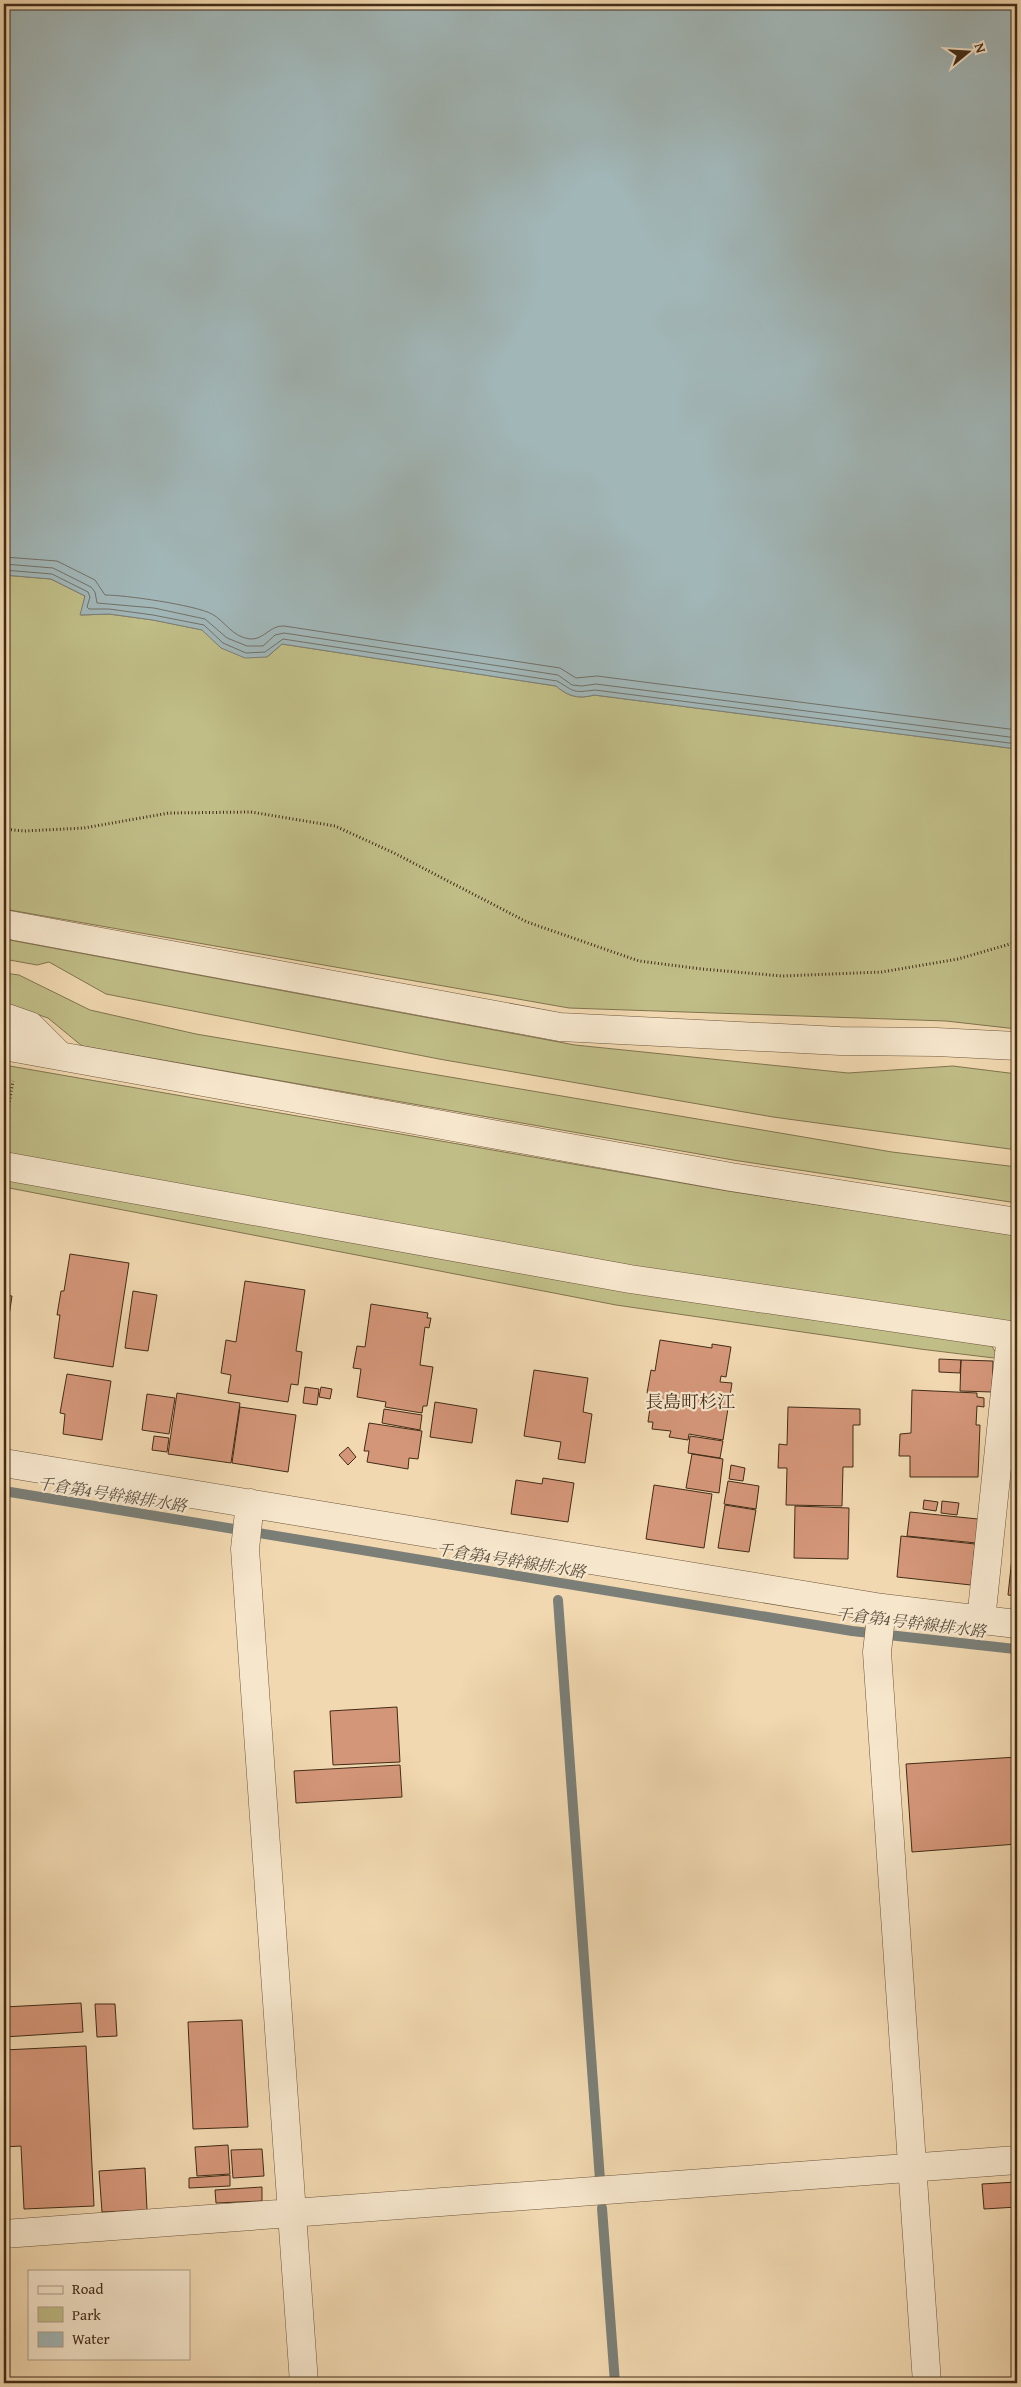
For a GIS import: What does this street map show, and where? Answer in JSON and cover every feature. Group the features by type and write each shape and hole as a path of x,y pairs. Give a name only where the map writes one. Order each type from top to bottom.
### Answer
{"street":[{"path":"4,924 560,1027 840,1041 936,1042 1017,1046"},
{"path":"4,1017 30,1026 60,1056"},
{"path":"4,1046 731,1178 1017,1222"},
{"path":"4,1166 630,1279 1014,1335 981,1620"},
{"path":"4,1463 249,1509 881,1613 1017,1624"},
{"path":"249,1509 244,1549 304,2383"},
{"path":"881,1613 877,1652 927,2383"},
{"path":"4,2234 1017,2160"}],"path":[{"path":"4,829 24,831 84,828 169,813 250,812 335,826 394,853 527,922 639,961 782,976 882,972 958,959 1017,942"},
{"path":"4,1133 13,1081"}],"green space":[{"path":"4,575 51,579 85,596 81,615 109,614 203,630 221,648 267,657 282,644 556,686 565,693 579,697 594,695 1017,749 1017,1029 946,1021 569,1008 4,909"},
{"path":"4,939 575,1045 848,1073 953,1066 1017,1074 1017,1150 773,1117 439,1059 106,994 49,962 37,965 4,959"},
{"path":"4,973 19,975 90,1010 196,1034 892,1152 1017,1167 1017,1203 733,1160 82,1046 48,1018 4,1003"},
{"path":"4,1065 728,1191 1017,1235 1017,1325 639,1267 4,1155"},
{"path":"4,1178 988,1340 996,1353 994,1358 920,1349 616,1305 4,1187"}],"water":[{"path":"4,4 1017,4 1017,749 594,695 579,697 565,693 556,686 282,644 267,657 245,658 221,648 202,630 153,620 109,614 80,615 85,596 51,579 4,575"}],"building":[{"path":"70,1254 129,1263 113,1367 54,1358 60,1315 57,1315 61,1291 64,1291"},
{"path":"245,1281 305,1290 296,1351 302,1352 298,1385 291,1384 288,1402 228,1393 231,1375 221,1373 226,1340 236,1342"},
{"path":"133,1291 157,1295 148,1351 125,1348"},
{"path":"4,1295 12,1296 4,1349"},
{"path":"371,1304 428,1313 427,1318 431,1318 429,1328 425,1327 420,1365 433,1367 427,1406 423,1406 422,1413 385,1407 386,1402 357,1397 361,1369 353,1368 357,1346 365,1347"},
{"path":"660,1340 712,1348 712,1344 731,1347 726,1377 721,1376 720,1382 732,1383 723,1440 689,1434 688,1440 669,1437 671,1431 652,1429 653,1422 648,1422 652,1394 647,1393 651,1370 655,1371"},
{"path":"939,1359 961,1360 960,1373 939,1372"},
{"path":"961,1360 993,1361 992,1392 960,1391"},
{"path":"534,1370 588,1378 583,1412 592,1414 585,1463 558,1459 561,1442 524,1436"},
{"path":"67,1374 111,1381 102,1440 63,1434 65,1414 60,1413"},
{"path":"305,1387 319,1389 317,1405 303,1403"},
{"path":"321,1387 332,1389 330,1399 319,1397"},
{"path":"912,1390 977,1393 977,1397 984,1398 984,1407 977,1406 976,1425 980,1425 978,1477 910,1477 910,1456 899,1456 900,1434 911,1433"},
{"path":"177,1393 240,1403 231,1463 168,1454"},
{"path":"147,1394 175,1398 169,1434 142,1430"},
{"path":"435,1402 477,1409 472,1443 430,1437"},
{"path":"240,1407 296,1415 288,1472 232,1463"},
{"path":"788,1407 860,1409 860,1425 853,1425 853,1467 843,1467 842,1506 786,1505 787,1468 778,1468 779,1444 787,1445"},
{"path":"384,1409 422,1415 420,1430 382,1423"},
{"path":"369,1423 422,1431 418,1459 409,1458 408,1469 367,1462 369,1451 364,1451"},
{"path":"154,1436 169,1438 167,1452 152,1450"},
{"path":"690,1436 723,1441 720,1458 688,1453"},
{"path":"348,1447 356,1457 348,1465 339,1455"},
{"path":"692,1454 723,1459 719,1493 686,1488"},
{"path":"731,1465 745,1468 743,1481 729,1479"},
{"path":"543,1478 574,1483 568,1522 511,1514 516,1480 542,1484"},
{"path":"728,1481 759,1486 756,1509 724,1504"},
{"path":"654,1485 712,1494 704,1548 646,1539"},
{"path":"924,1500 938,1502 936,1511 923,1509"},
{"path":"942,1501 959,1503 957,1515 941,1513"},
{"path":"725,1505 756,1510 749,1552 718,1548"},
{"path":"795,1506 849,1508 848,1559 794,1558"},
{"path":"910,1512 978,1519 976,1543 907,1536"},
{"path":"1015,1518 1017,1519 1017,1537 1013,1537"},
{"path":"901,1536 975,1544 971,1585 897,1577"},
{"path":"1014,1539 1017,1539 1017,1596 1008,1595"},
{"path":"397,1707 400,1762 333,1765 330,1711"},
{"path":"1017,1757 1017,1844 912,1852 906,1764"},
{"path":"400,1765 402,1797 296,1803 294,1771"},
{"path":"81,2003 83,2032 4,2037 4,2007"},
{"path":"95,2004 115,2004 117,2036 97,2037"},
{"path":"242,2020 248,2127 193,2129 188,2022"},
{"path":"86,2046 94,2206 24,2209 21,2146 4,2147 4,2050"},
{"path":"228,2145 230,2174 197,2176 195,2147"},
{"path":"262,2149 264,2176 233,2178 231,2150"},
{"path":"145,2168 147,2210 102,2212 99,2171"},
{"path":"230,2175 230,2186 189,2188 189,2178"},
{"path":"1017,2182 1017,2207 984,2209 982,2184"},
{"path":"262,2187 262,2201 216,2203 215,2190"}],"waterway":[{"name":"千倉第4号幹線排水路","path":"4,1491 852,1631 1015,1649"},
{"path":"558,1600 600,2180"},
{"path":"602,2208 615,2383"}],"district":[{"name":"長島町杉江","path":"690,1401"}]}
